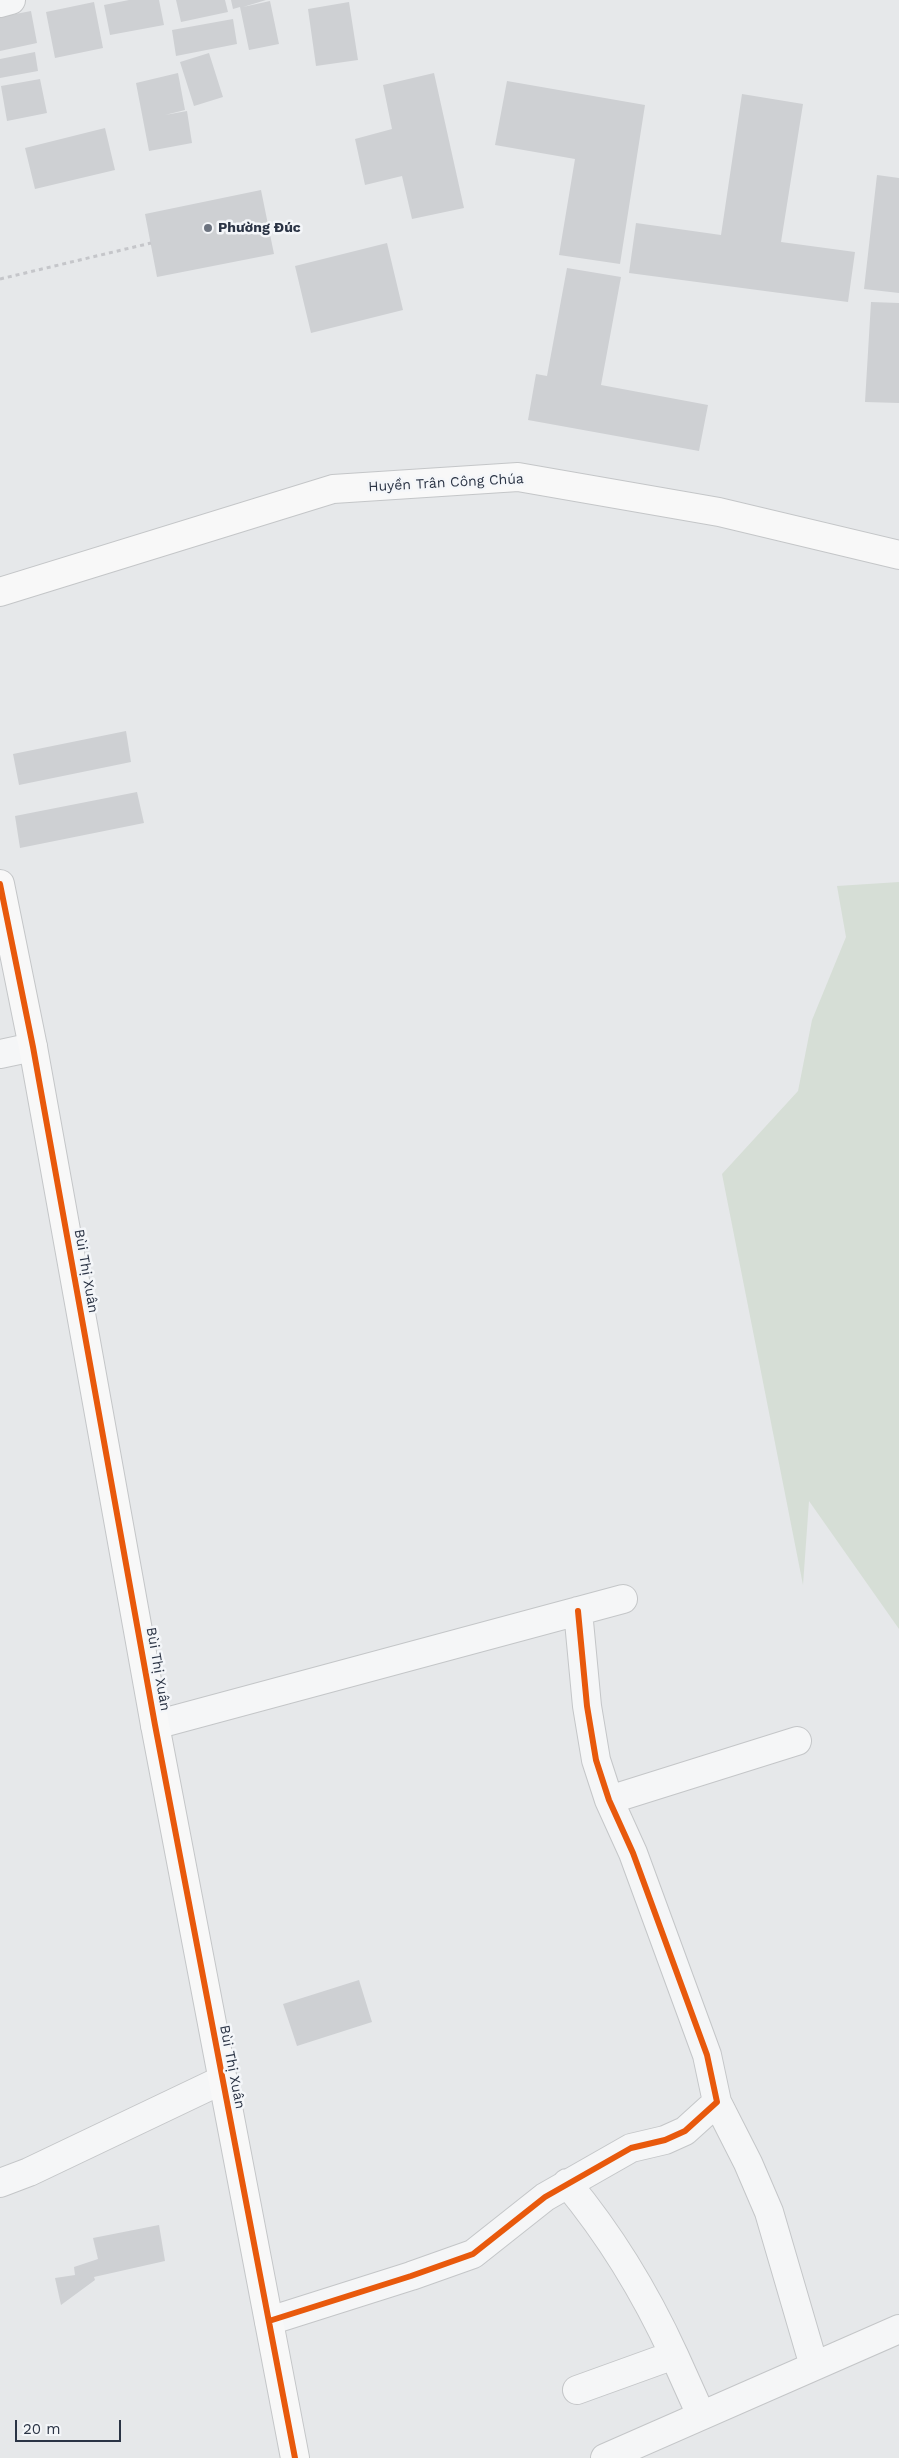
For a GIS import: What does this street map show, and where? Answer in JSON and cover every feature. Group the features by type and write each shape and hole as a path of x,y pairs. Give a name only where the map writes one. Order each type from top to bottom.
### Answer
{"street":[{"path":"0,3 11,0"},
{"name":"Huyền Trân Công Chúa","path":"0,592 333,489 518,477 719,512 899,555"},
{"name":"Bùi Thị Xuân","path":"0,884 33,1047 155,1724 295,2458"},
{"path":"0,1054 33,1047"},
{"path":"155,1724 623,1599"},
{"path":"578,1611 589,1715 596,1760 609,1800 633,1853 701,2038 717,2102 748,2163 769,2212 814,2366"},
{"path":"609,1800 797,1741"},
{"path":"0,2183 29,2172 222,2080"},
{"path":"269,2321 411,2276 473,2254 545,2197 567,2183 631,2148 665,2140 684,2131 717,2102"},
{"path":"567,2183 586,2206 633,2274 653,2309 702,2415"},
{"path":"605,2458 899,2329"},
{"path":"577,2390 674,2355"}],"path":[{"path":"0,279 151,243"}],"shaded area":[{"path":"899,882 899,1629 809,1501 803,1585 722,1174 798,1091 812,1020 846,937 837,886"}],"building":[{"path":"129,0 159,0 164,25 110,35 104,5"},
{"path":"176,0 225,0 228,12 181,22"},
{"path":"231,0 266,0 243,7 270,1 279,44 249,50 240,7 233,9"},
{"path":"94,2 103,48 55,58 46,12"},
{"path":"349,2 358,60 316,66 308,9"},
{"path":"31,11 37,43 0,51 0,17"},
{"path":"233,19 237,44 176,56 172,30"},
{"path":"35,52 38,71 0,78 0,59"},
{"path":"209,53 223,97 194,106 180,62"},
{"path":"178,73 185,110 165,115 187,111 192,143 149,151 136,83"},
{"path":"434,73 464,208 412,219 402,176 365,185 355,139 392,129 383,85"},
{"path":"40,79 47,113 7,121 1,86"},
{"path":"507,81 645,105 620,264 559,255 575,159 495,145"},
{"path":"742,94 803,104 781,242 855,252 848,302 629,273 636,223 721,235"},
{"path":"105,128 115,170 35,189 25,148"},
{"path":"877,175 899,178 899,293 864,289"},
{"name":"Phường Đúc","path":"261,190 274,254 157,277 145,214"},
{"path":"387,243 403,310 311,333 295,266"},
{"path":"567,268 621,277 601,385 708,405 699,451 528,420 536,374 547,376"},
{"path":"871,302 899,303 899,403 865,402"},
{"path":"126,731 131,762 19,785 13,754"},
{"path":"137,792 144,823 20,848 15,816"},
{"path":"359,1980 372,2022 297,2046 283,2004"},
{"path":"159,2225 165,2261 94,2277 95,2280 61,2305 55,2278 75,2275 74,2267 98,2259 93,2238"}],"cycle path":[{"path":"0,884 33,1047 155,1725 295,2458"},
{"path":"269,2321 411,2276 473,2254 545,2197 631,2148 665,2140 685,2131 717,2102 707,2055 633,1853 609,1800 596,1760 587,1706 578,1611"}],"place":[{"name":"Phường Đúc","path":"208,228"}]}
